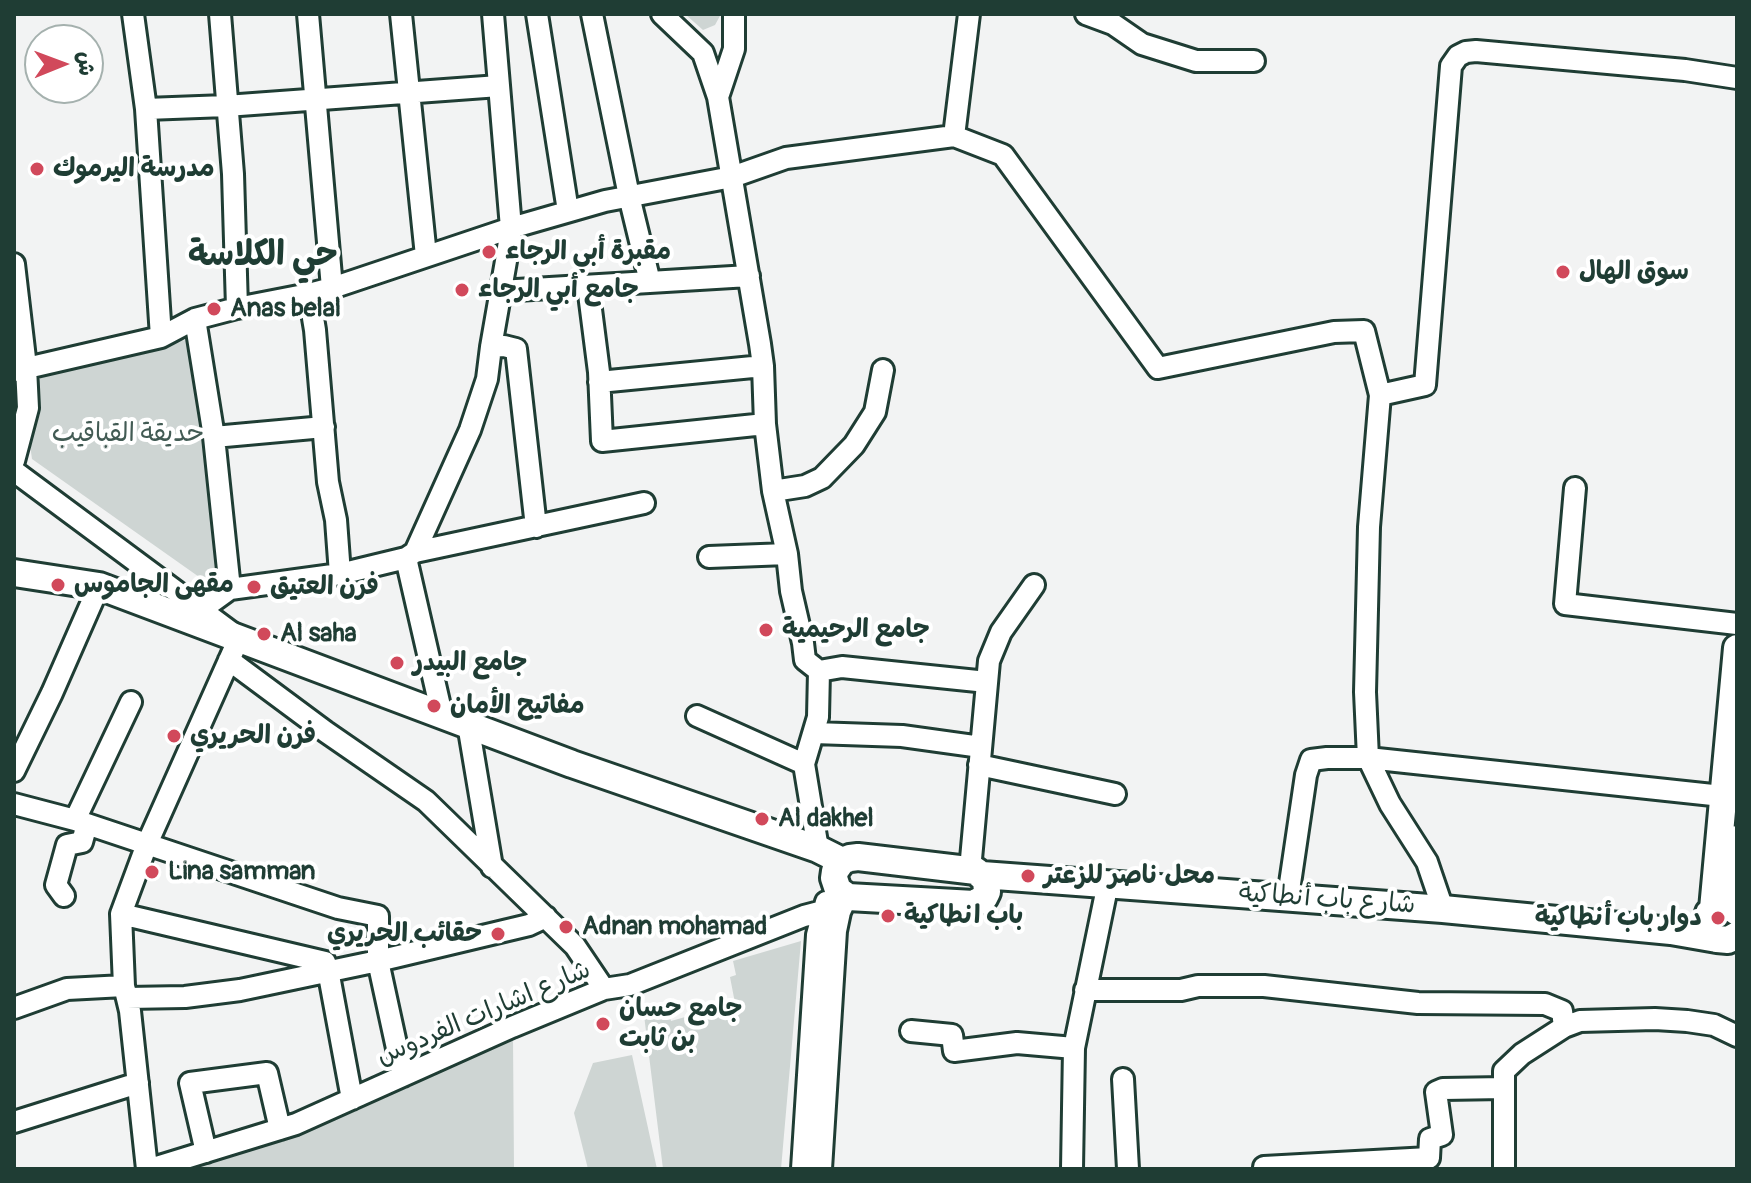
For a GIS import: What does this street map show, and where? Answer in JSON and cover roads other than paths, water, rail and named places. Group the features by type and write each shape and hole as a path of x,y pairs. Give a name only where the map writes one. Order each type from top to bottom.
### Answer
{"main road":[{"path":"14,573 99,586 234,649 442,715 572,764 818,849 837,893 974,904 984,898 988,886 976,872"},
{"path":"1726,926 1722,796 1737,648"},
{"name":"شارع باب أنطاكية","path":"837,893 850,858 858,857 976,872 1443,909 1671,931 1726,926"},
{"path":"1726,926 1736,859"}],"street":[{"path":"133,14 146,109 161,337"},
{"path":"220,14 233,174 237,308"},
{"path":"308,14 332,288"},
{"path":"401,14 426,256"},
{"path":"442,715 410,555 470,430 487,379 511,228 493,14"},
{"path":"537,14 568,211"},
{"path":"592,14 650,282"},
{"path":"662,14 703,53 718,97 763,366 765,424 773,491 805,660 819,671 842,667 987,682"},
{"path":"718,97 734,49 734,14"},
{"path":"954,136 969,14"},
{"path":"1086,14 1113,24 1142,44 1196,61 1254,61"},
{"path":"1380,395 1425,385 1451,66 1458,56 1476,51 1685,70 1737,78"},
{"path":"146,109 499,86"},
{"path":"20,369 161,337 195,319 237,308 332,288 568,211 732,177 786,158 954,136 1003,155 1158,368 1334,332 1364,331 1380,395 1369,527 1365,692 1368,758 1390,804 1427,862 1443,909"},
{"path":"14,264 20,369 28,408 14,461"},
{"path":"500,291 749,276"},
{"path":"588,286 602,441 765,424"},
{"path":"309,294 340,574"},
{"path":"195,319 214,437 230,589"},
{"path":"491,347 516,349 536,527"},
{"path":"599,382 763,366"},
{"path":"773,491 805,486 822,478 854,445 875,412 883,370"},
{"path":"214,437 324,427"},
{"path":"14,471 201,610 234,649 326,732 426,801 575,946 604,989"},
{"path":"1575,488 1565,604 1737,624"},
{"path":"201,610 230,589 340,574 410,555 644,503"},
{"path":"709,557 787,554"},
{"path":"976,872 980,756 989,661 1001,632 1034,585"},
{"path":"14,771 99,586"},
{"path":"148,1169 130,1011 125,992 121,914 147,844 234,649"},
{"path":"818,849 804,764 818,717 819,671"},
{"path":"64,896 56,885 67,845 82,842 81,822 131,702"},
{"path":"697,716 804,764"},
{"path":"468,724 492,867"},
{"path":"814,733 902,736 1115,794"},
{"path":"1288,897 1306,775 1311,760 1368,758 1722,796"},
{"path":"14,804 81,822 338,908 378,916 378,961 403,1076"},
{"path":"1072,1169 1074,1048 1108,883"},
{"path":"802,1169 817,935 837,893"},
{"path":"821,1169 837,893"},
{"name":"شارع اشارات الفردوس","path":"148,1169 296,1124 604,989 630,985 804,916 837,893"},
{"path":"121,914 325,962 352,1099"},
{"path":"14,1008 67,989 185,997 240,990 529,925 546,917"},
{"path":"1085,990 1264,986 1418,1003 1545,1004 1562,1011 1564,1027"},
{"path":"1504,1169 1504,1071 1522,1054 1564,1027 1580,1021 1676,1020 1714,1025 1737,1036"},
{"path":"911,1031 952,1035 954,1051 1017,1043 1074,1048"},
{"path":"206,1152 190,1083 267,1073 280,1129"},
{"path":"1123,1079 1128,1169"},
{"path":"14,1122 138,1083"},
{"path":"1264,1169 1395,1164 1429,1158 1430,1139 1442,1135 1436,1092 1443,1089 1504,1088"}],"place":[{"name":"مدرسة اليرموك","path":"37,169"},
{"name":"مقبرة أبي الرجاء","path":"489,252"},
{"name":"سوق الهال","path":"1563,272"},
{"name":"جامع أبي الرجاء","path":"462,290"},
{"name":"Anas belal","path":"214,309"},
{"name":"مقهى الجاموس","path":"58,585"},
{"name":"فرن العتيق","path":"254,587"},
{"name":"جامع الرحيمية","path":"766,630"},
{"name":"Al saha","path":"264,634"},
{"name":"جامع البيدر","path":"397,663"},
{"name":"مفاتيح اﻷمان","path":"434,706"},
{"name":"فرن الحريري","path":"174,736"},
{"name":"Al dakhel","path":"762,819"},
{"name":"Lina samman","path":"152,872"},
{"name":"محل ناصر للزعتر","path":"1028,876"},
{"name":"باب انطاكية","path":"888,916"},
{"name":"دوار باب أنطاكية","path":"1718,918"},
{"name":"Adnan mohamad","path":"566,927"},
{"name":"حقائب الحريري","path":"498,934"},
{"name":"جامع حسان بن ثابت","path":"603,1024"}],"district":[{"name":"حي الكلاسة","path":"263,256"}],"park label":[{"name":"حديقة القباقيب","path":"128,434"}]}
